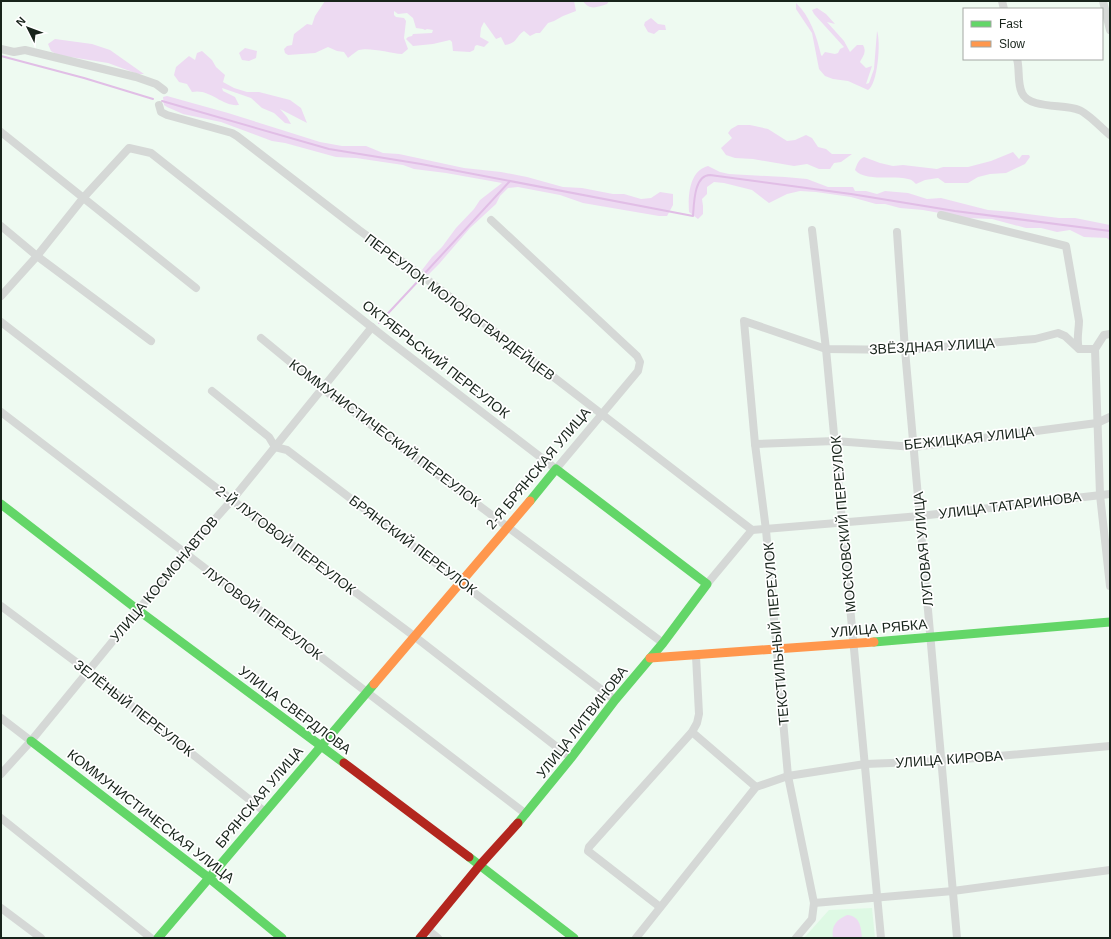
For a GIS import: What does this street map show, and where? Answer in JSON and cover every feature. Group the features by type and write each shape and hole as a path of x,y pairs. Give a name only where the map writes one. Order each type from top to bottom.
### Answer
{"street":[{"path":"1103,1 1110,30"},
{"path":"1,49 14,52 25,50 136,77 156,84 164,90"},
{"path":"1017,60 1021,91 1027,98 1042,105 1084,112 1110,136"},
{"name":"ПЕРЕУЛОК МОЛОДОГВАРДЕЙЦЕВ","path":"159,105 161,112 166,115 232,133 243,140 347,221 433,284 752,530"},
{"path":"1,132 196,288"},
{"name":"ОКТЯБРЬСКИЙ ПЕРЕУЛОК","path":"84,197 129,148 151,153 372,327 707,584"},
{"path":"1,296 37,256 84,197"},
{"path":"941,215 1066,246 1079,321 1077,344 1079,349 1095,349"},
{"name":"2-Я БРЯНСКАЯ УЛИЦА","path":"320,747 462,582 638,371 640,362 636,356 491,220"},
{"path":"1,226 37,256 151,341"},
{"name":"МОСКОВСКИЙ ПЕРЕУЛОК","path":"812,230 835,441 881,938"},
{"name":"ЛУГОВАЯ УЛИЦА","path":"897,232 905,350 957,938"},
{"name":"ЗВЁЗДНАЯ УЛИЦА","path":"744,321 826,349 905,350 1035,340 1058,333 1065,336 1079,349"},
{"name":"ТЕКСТИЛЬНЫЙ ПЕРЕУЛОК","path":"744,321 755,444 766,530 778,650 788,776 814,902 812,920 796,938"},
{"name":"2-Й ЛУГОВОЙ ПЕРЕУЛОК","path":"1,322 232,500 414,636 571,758"},
{"name":"УЛИЦА КОСМОНАВТОВ","path":"1,774 31,742 184,554 232,500 372,327"},
{"path":"1110,334 1104,335 1095,349 1100,495 1110,586"},
{"name":"КОММУНИСТИЧЕСКИЙ ПЕРЕУЛОК","path":"261,338 323,389 509,526 663,643"},
{"name":"БРЯНСКИЙ ПЕРЕУЛОК","path":"212,391 269,437 275,447 287,450 615,700"},
{"name":"ЛУГОВОЙ ПЕРЕУЛОК","path":"1,412 184,554 368,691 526,814"},
{"name":"БЕЖИЦКАЯ УЛИЦА","path":"755,444 835,441 914,447 1097,423 1110,417"},
{"name":"УЛИЦА ТАТАРИНОВА","path":"766,530 920,516 1110,494"},
{"name":"УЛИЦА СВЕРДЛОВА","path":"1,504 138,610 480,865 574,938"},
{"path":"752,530 766,530"},
{"name":"УЛИЦА ЛИТВИНОВА","path":"420,938 480,865 526,814 615,700 663,643 707,584 752,530"},
{"name":"ЗЕЛЁНЫЙ ПЕРЕУЛОК","path":"1,606 88,671 265,812"},
{"name":"УЛИЦА РЯБКА","path":"650,658 778,650 1110,622"},
{"path":"660,908 588,851 589,847 692,732 697,723 699,714 696,656"},
{"name":"КОММУНИСТИЧЕСКАЯ УЛИЦА","path":"1,718 209,878 282,938"},
{"path":"636,938 756,787 692,732"},
{"name":"УЛИЦА КИРОВА","path":"756,787 788,776 865,764 942,761 1110,746"},
{"name":"БРЯНСКАЯ УЛИЦА","path":"158,938 320,747"},
{"path":"1,818 151,938"},
{"path":"814,902 953,891 1110,870"},
{"path":"1,908 40,938"},
{"path":"427,929 438,938"}],"shaded area":[{"path":"325,1 574,1 576,11 548,23 540,33 530,36 524,31 512,43 505,45 501,37 496,39 484,22 481,28 480,37 489,42 484,47 477,45 475,46 474,50 470,52 453,51 452,42 450,40 433,44 413,46 406,39 408,37 412,36 413,34 432,33 433,30 416,28 413,18 407,13 398,14 394,11 394,15 396,17 404,18 406,21 404,38 408,49 402,54 363,49 348,58 344,52 328,47 315,53 288,55 285,53 284,49 287,46 292,45 294,34 307,24 312,25 315,16"},
{"path":"583,1 609,1 607,4 591,7"},
{"path":"796,3 809,20 822,56 825,52 835,54 838,53 840,49 844,47 814,14 812,10 817,8 826,14 835,24 827,22 844,41 850,52 857,45 863,45 865,52 860,62 866,68 872,66 866,84 869,83 874,69 877,31 879,44 878,62 874,80 868,90 848,81 833,79 825,76 819,69 812,33 796,9"},
{"path":"651,18 658,24 665,25 666,30 659,30 654,34 648,32 644,25 645,22"},
{"path":"55,39 92,44 110,50 144,74 138,74 108,63 58,55 51,51 48,44"},
{"path":"245,48 257,51 256,58 249,61 242,60 239,53"},
{"path":"202,51 225,75 223,82 234,88 247,92 259,92 290,100 301,108 307,123 280,109 291,124 285,123 274,113 262,108 251,98 222,88 223,91 235,97 239,105 227,103 198,91 192,92 187,84 179,82 174,75 176,67 189,56 195,60 197,53"},
{"path":"167,96 228,113 320,142 342,146 366,146 383,153 399,154 464,168 501,172 527,177 563,187 582,188 613,194 624,194 641,199 651,198 660,192 673,194 673,205 667,216 659,216 583,203 560,195 518,187 508,188 500,196 496,204 470,228 428,275 422,270 432,257 474,209 480,200 502,183 414,169 403,165 356,158 336,157 285,143 272,141 221,122 183,114 164,105 163,97"},
{"path":"738,125 750,125 768,129 787,141 795,140 806,135 812,138 818,147 826,149 832,154 852,154 841,162 834,163 830,169 819,169 807,164 794,166 753,159 735,158 726,155 721,148 732,138 728,133 731,129"},
{"path":"1013,152 1019,159 1022,155 1029,155 1030,157 1025,164 1006,173 990,174 978,177 968,183 945,183 938,178 925,180 916,184 910,180 902,178 880,178 866,176 855,170 858,162 864,157 893,166 903,165 937,169 943,167 968,167 991,161"},
{"path":"708,166 720,172 729,174 807,179 828,187 853,187 855,191 866,191 877,194 885,191 908,193 927,199 941,198 988,210 1059,218 1075,218 1110,225 1110,241 1107,238 1084,237 1070,230 1057,232 1041,228 1026,228 992,219 967,218 923,210 900,208 885,204 876,204 851,197 816,192 800,191 787,194 769,203 752,190 714,182 707,187 707,194 702,199 703,214 698,219 689,212 691,185 697,173"},
{"path":"872,908 875,938 804,938 829,910"},
{"path":"847,915 855,917 859,923 862,938 833,938 835,924"}],"waterway":[{"path":"1,56 84,78 153,99"},
{"path":"162,101 329,149 421,164 693,216 698,185 705,176 710,175 851,194 955,211 1110,231"},
{"path":"425,273 510,181"},
{"path":"379,323 420,279"}],"traffic: fast":[{"path":"518,823 571,758 615,700 663,643 707,584 556,469 530,501"},
{"path":"1,504 138,610 344,763"},
{"path":"874,642 1110,622"},
{"path":"158,938 374,684"},
{"path":"31,741 209,878 282,938"},
{"path":"469,857 574,938"}],"traffic: slow":[{"path":"374,684 530,501"},
{"path":"650,658 874,642"}],"traffic: jam":[{"path":"344,763 469,857"},
{"path":"420,938 480,865 518,823"}]}
